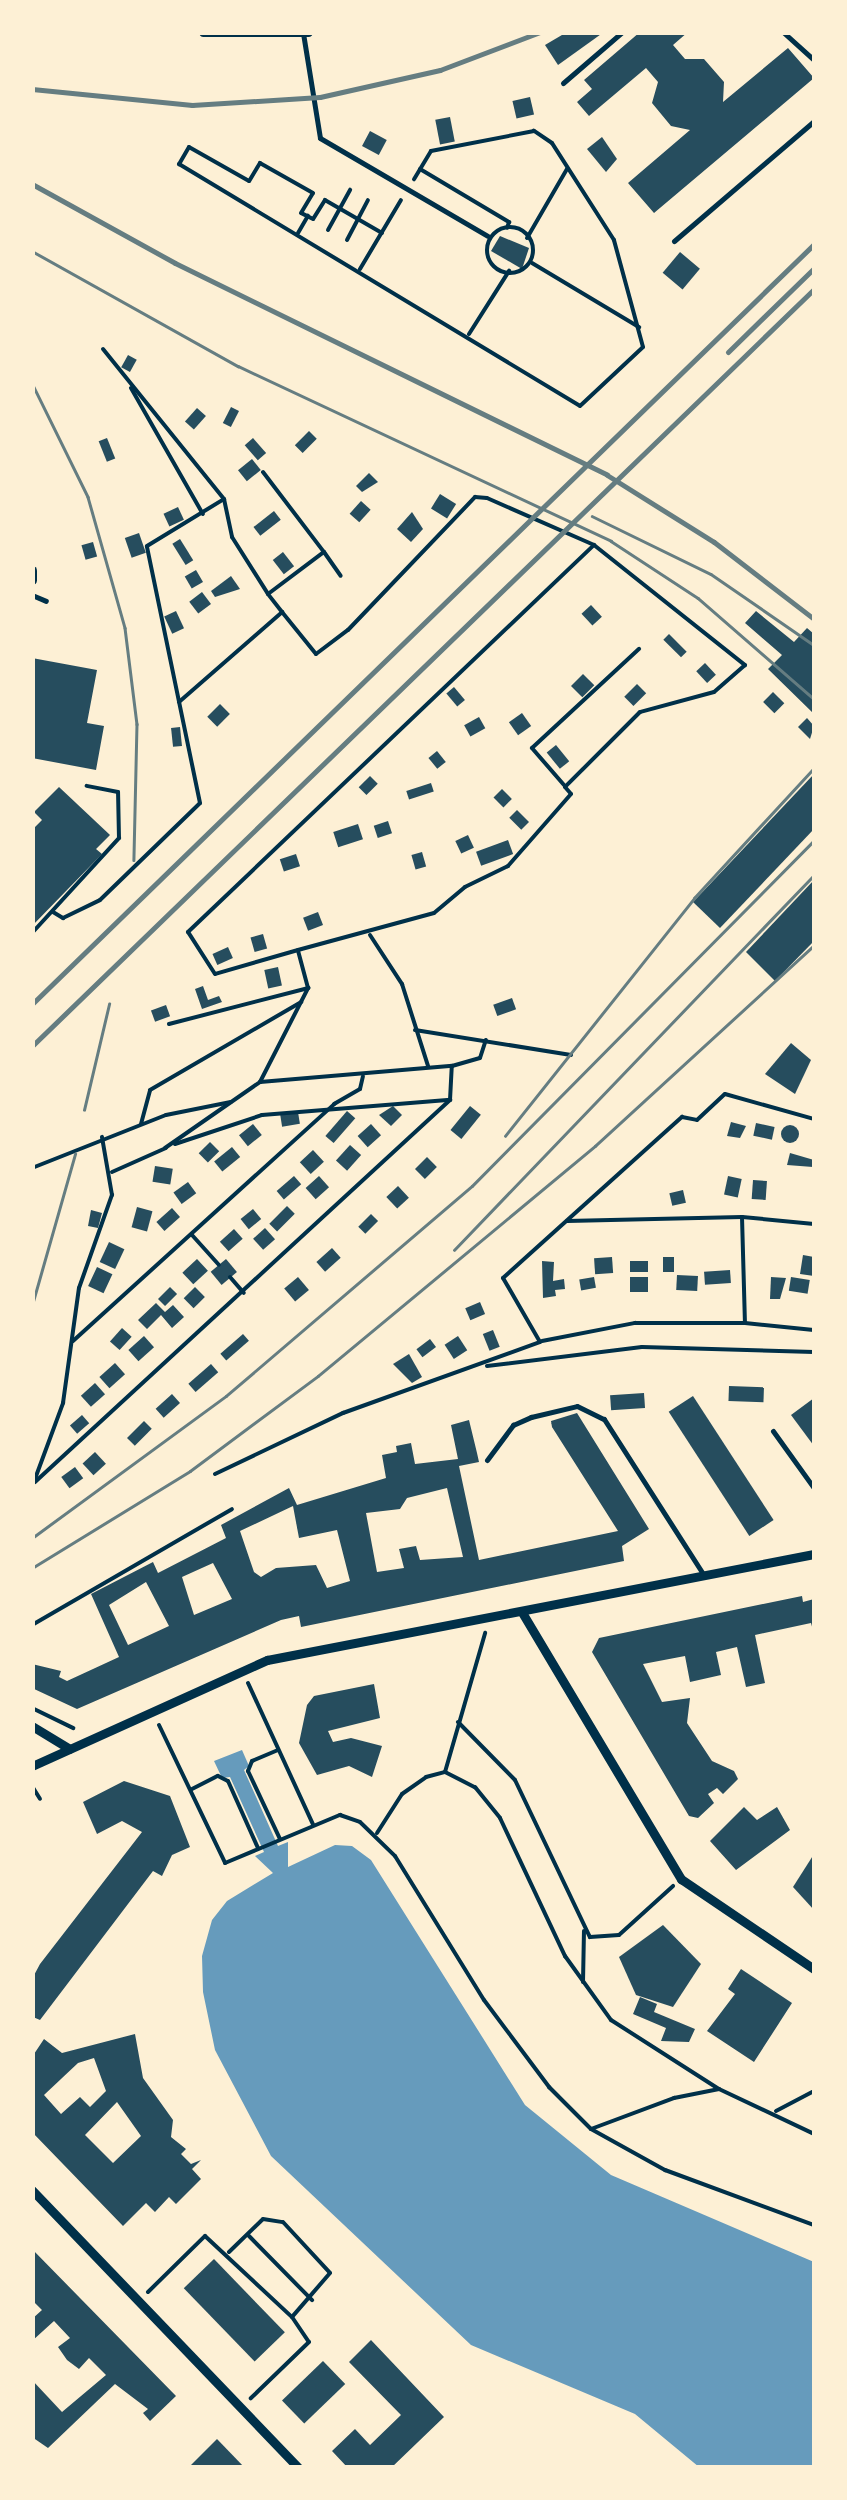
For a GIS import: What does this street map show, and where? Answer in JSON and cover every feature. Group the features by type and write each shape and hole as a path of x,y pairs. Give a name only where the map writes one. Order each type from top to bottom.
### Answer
{"street":[{"path":"203,32 306,33"},
{"path":"32,570 32,580"},
{"path":"32,1766 266,1660 489,1621 814,1554"},
{"path":"522,1614 681,1878 814,1969"},
{"path":"32,1726 70,1748"},
{"path":"32,2190 298,2468"}],"lane":[{"path":"563,83 622,32"},
{"path":"782,32 814,60"},
{"path":"306,33 320,138 488,236"},
{"path":"674,241 814,121"},
{"path":"32,595 46,602"},
{"path":"487,1460 513,1426 531,1417 577,1406 604,1420 704,1577"},
{"path":"773,1431 814,1488"}],"path":[{"path":"360,269 382,233 431,151 534,131 552,143 614,240 642,349 580,406 469,334 179,164 189,147 249,182 260,163 313,193 301,213 313,220 325,200 382,233"},
{"path":"527,238 568,168"},
{"path":"420,169 509,222 508,228"},
{"path":"328,230 350,190"},
{"path":"347,240 368,200"},
{"path":"298,233 308,216"},
{"path":"508,228 527,238 536,250 532,263 521,274 487,258 488,236 508,228"},
{"path":"532,263 639,327"},
{"path":"469,334 509,270"},
{"path":"103,349 224,499 232,537 268,594 316,654 476,497 512,504 594,545 745,665 714,692 640,712 565,787"},
{"path":"122,373 203,514"},
{"path":"262,472 341,576"},
{"path":"53,912 64,918 100,900 200,803 148,546 224,499"},
{"path":"594,545 188,932 215,974 298,950 370,935 407,916 434,912 464,887 508,866 571,794 532,748 639,649"},
{"path":"268,594 324,552"},
{"path":"179,702 282,612"},
{"path":"32,933 119,838 118,792 87,786"},
{"path":"370,935 402,984 428,1068"},
{"path":"165,1148 260,1082 308,988 298,950"},
{"path":"169,1024 308,988"},
{"path":"141,1124 150,1090 302,1002"},
{"path":"415,1030 571,1055"},
{"path":"260,1082 452,1066 480,1058 486,1040"},
{"path":"34,1484 450,1100 452,1066"},
{"path":"73,1341 328,1109 360,1089 363,1076"},
{"path":"540,1342 504,1278 682,1116 697,1120 724,1094 814,1119"},
{"path":"112,1172 165,1148 262,1115 450,1100"},
{"path":"32,1168 47,1158 141,1124 237,1101"},
{"path":"34,1484 62,1403 79,1288 112,1195 112,1172 102,1137"},
{"path":"566,1221 742,1217 814,1224"},
{"path":"742,1217 745,1323"},
{"path":"191,1233 219,1265"},
{"path":"230,1277 244,1293"},
{"path":"215,1474 343,1413 477,1368 540,1342 635,1323 745,1323 814,1330"},
{"path":"477,1368 642,1347 814,1352"},
{"path":"32,1625 232,1509"},
{"path":"377,1833 402,1794 445,1772 489,1621"},
{"path":"242,1670 313,1824"},
{"path":"32,1708 73,1728"},
{"path":"152,1711 225,1863 331,1818 360,1822 377,1833 484,2000 550,2087 591,2129 665,2170 814,2226"},
{"path":"458,1722 515,1780 552,1848 584,1931 583,1982"},
{"path":"278,1750 252,1761 248,1771 278,1840"},
{"path":"445,1772 489,1799 583,1982 611,2020 719,2089 776,2111 814,2134"},
{"path":"192,1789 218,1776 228,1781 260,1848"},
{"path":"32,1786 40,1799"},
{"path":"584,1931 604,1940 618,1935 681,1878"},
{"path":"591,2129 674,2098 719,2089"},
{"path":"776,2111 814,2092"},
{"path":"229,2252 263,2219 283,2222 330,2274 312,2300 292,2317"},
{"path":"248,2234 312,2300"},
{"path":"138,2302 205,2236 229,2252 292,2317 309,2342 240,2408"}],"water":[{"path":"242,1750 249,1766 244,1770 278,1846 288,1842 288,1867 335,1845 352,1846 371,1860 525,2105 611,2175 814,2262 814,2467 699,2467 635,2414 471,2345 271,2156 215,2050 203,1992 202,1956 212,1920 227,1901 273,1873 255,1856 264,1852 230,1777 222,1778 214,1761"}],"building":[{"path":"567,32 604,32 558,65 545,45"},
{"path":"640,32 688,32 673,45 685,59 704,59 724,82 723,102 788,48 814,78 654,213 628,183 690,130 671,126 652,103 658,82 646,68 589,116 577,102 592,89 584,80"},
{"path":"530,97 534,115 517,119 512,101"},
{"path":"450,117 455,142 440,144 435,120"},
{"path":"370,131 387,140 379,155 362,146"},
{"path":"602,137 617,159 606,172 587,149"},
{"path":"500,236 529,248 522,269 491,251"},
{"path":"680,252 700,269 683,289 663,273"},
{"path":"128,355 137,360 130,372 121,367"},
{"path":"231,407 239,411 231,427 223,423"},
{"path":"197,408 206,416 194,429 185,421"},
{"path":"309,431 317,439 303,453 295,445"},
{"path":"107,438 115,458 107,462 99,441"},
{"path":"253,438 266,453 258,460 245,445"},
{"path":"252,459 261,470 247,481 238,470"},
{"path":"369,473 378,482 362,492 356,486"},
{"path":"440,494 456,504 447,518 431,508"},
{"path":"361,501 371,510 359,522 350,514"},
{"path":"178,507 184,520 169,526 163,514"},
{"path":"274,511 281,520 260,536 254,527"},
{"path":"412,512 423,529 411,542 397,529"},
{"path":"139,533 146,553 132,558 125,538"},
{"path":"180,539 193,560 186,565 172,544"},
{"path":"93,542 97,556 86,560 81,545"},
{"path":"283,552 294,566 284,574 273,560"},
{"path":"196,570 203,582 192,589 185,576"},
{"path":"231,576 240,589 215,597 211,591"},
{"path":"202,592 211,604 198,614 189,602"},
{"path":"591,605 602,617 592,626 581,614"},
{"path":"176,611 184,628 172,634 164,616"},
{"path":"756,611 794,642 807,628 814,634 814,714 768,669 782,655 745,623"},
{"path":"669,634 687,652 681,657 663,640"},
{"path":"32,658 97,670 87,723 104,726 96,770 32,758"},
{"path":"705,663 716,675 707,683 696,671"},
{"path":"583,674 594,685 582,697 571,686"},
{"path":"637,684 646,693 633,706 624,697"},
{"path":"454,687 465,700 457,706 446,693"},
{"path":"773,692 784,703 774,713 763,702"},
{"path":"220,704 230,714 217,727 207,717"},
{"path":"522,713 531,726 518,735 509,722"},
{"path":"479,717 485,728 470,737 464,725"},
{"path":"807,718 814,726 810,739 798,727"},
{"path":"180,727 182,746 173,747 171,728"},
{"path":"556,745 569,761 560,769 547,753"},
{"path":"437,751 446,762 437,769 428,758"},
{"path":"814,774 814,829 720,928 693,902"},
{"path":"370,776 378,784 366,795 359,787"},
{"path":"431,783 434,792 409,800 406,791"},
{"path":"59,787 110,835 96,849 102,854 32,926 32,830 42,820 34,812"},
{"path":"502,789 512,799 503,807 494,797"},
{"path":"517,810 529,822 521,830 509,818"},
{"path":"388,821 392,833 378,838 374,826"},
{"path":"358,824 363,839 338,847 333,832"},
{"path":"468,835 474,848 461,854 455,841"},
{"path":"508,840 513,854 481,866 476,852"},
{"path":"422,852 426,866 416,869 411,855"},
{"path":"296,854 300,866 284,872 280,859"},
{"path":"814,880 814,941 775,981 746,952"},
{"path":"318,912 323,925 308,931 303,918"},
{"path":"263,934 267,948 255,952 251,938"},
{"path":"228,947 233,958 217,965 212,954"},
{"path":"278,967 282,986 268,988 264,970"},
{"path":"203,986 208,1000 219,996 222,1002 202,1009 195,989"},
{"path":"512,998 516,1009 497,1016 493,1005"},
{"path":"166,1005 170,1016 155,1022 151,1010"},
{"path":"791,1043 811,1060 795,1094 765,1074"},
{"path":"393,1106 402,1115 391,1126 379,1115"},
{"path":"470,1106 481,1115 461,1139 450,1130"},
{"path":"347,1111 355,1118 334,1143 325,1136"},
{"path":"298,1112 300,1124 282,1127 280,1115"},
{"path":"731,1122 746,1126 740,1138 727,1136"},
{"path":"756,1123 775,1127 772,1140 753,1136"},
{"path":"253,1124 262,1135 248,1146 239,1135"},
{"path":"371,1124 381,1135 368,1147 358,1136"},
{"path":"790,1125 797,1127 797,1141 790,1143 783,1141 781,1134 783,1127"},
{"path":"210,1142 219,1151 208,1163 199,1153"},
{"path":"350,1145 361,1155 347,1171 336,1161"},
{"path":"232,1147 240,1157 222,1172 214,1161"},
{"path":"313,1150 324,1162 311,1174 300,1162"},
{"path":"790,1153 814,1160 813,1167 787,1165"},
{"path":"427,1157 437,1167 425,1179 415,1169"},
{"path":"155,1166 173,1169 170,1185 152,1182"},
{"path":"294,1176 301,1184 284,1199 277,1191"},
{"path":"319,1176 329,1187 316,1199 306,1188"},
{"path":"728,1176 742,1179 738,1197 724,1195"},
{"path":"753,1180 767,1181 766,1200 752,1199"},
{"path":"188,1182 196,1193 182,1204 173,1193"},
{"path":"398,1186 409,1198 397,1209 386,1197"},
{"path":"683,1190 686,1203 672,1206 669,1193"},
{"path":"287,1206 295,1214 277,1231 269,1224"},
{"path":"137,1207 152,1211 147,1231 132,1227"},
{"path":"172,1208 180,1217 164,1231 156,1222"},
{"path":"253,1209 261,1219 249,1229 241,1219"},
{"path":"91,1210 102,1213 98,1228 88,1226"},
{"path":"371,1214 378,1221 365,1234 358,1227"},
{"path":"265,1228 275,1239 263,1250 253,1239"},
{"path":"234,1229 243,1239 229,1251 220,1242"},
{"path":"109,1242 124,1249 115,1269 100,1262"},
{"path":"332,1248 341,1258 325,1272 316,1262"},
{"path":"803,1255 814,1257 814,1276 800,1274"},
{"path":"612,1257 613,1273 595,1274 594,1258"},
{"path":"663,1257 674,1257 674,1272 663,1272"},
{"path":"197,1259 208,1271 193,1284 182,1273"},
{"path":"226,1259 237,1272 222,1285 211,1272"},
{"path":"542,1261 554,1262 553,1281 564,1279 565,1289 555,1290 556,1296 543,1298"},
{"path":"630,1261 648,1261 648,1272 630,1272"},
{"path":"97,1267 112,1274 104,1293 88,1286"},
{"path":"730,1270 731,1283 705,1285 704,1272"},
{"path":"677,1275 698,1276 697,1291 676,1290"},
{"path":"298,1277 309,1290 295,1302 284,1289"},
{"path":"594,1277 596,1288 581,1290 579,1280"},
{"path":"630,1277 648,1277 648,1292 630,1292"},
{"path":"771,1277 786,1278 780,1299 770,1299"},
{"path":"791,1277 810,1280 808,1294 789,1291"},
{"path":"170,1287 177,1294 165,1306 158,1299"},
{"path":"195,1287 205,1297 194,1308 184,1298"},
{"path":"480,1302 485,1314 470,1320 465,1308"},
{"path":"156,1303 165,1312 173,1305 184,1317 172,1328 161,1315 147,1329 138,1320"},
{"path":"122,1328 132,1337 120,1350 110,1341"},
{"path":"493,1330 500,1347 490,1351 483,1334"},
{"path":"243,1334 249,1341 226,1360 220,1354"},
{"path":"144,1336 154,1347 138,1361 128,1350"},
{"path":"458,1336 467,1350 454,1359 445,1345"},
{"path":"430,1339 436,1347 422,1357 416,1349"},
{"path":"409,1354 422,1377 412,1383 393,1364"},
{"path":"115,1363 125,1374 109,1388 99,1377"},
{"path":"211,1364 218,1372 196,1392 188,1384"},
{"path":"95,1383 105,1394 91,1407 81,1396"},
{"path":"729,1386 764,1387 763,1402 728,1401"},
{"path":"644,1393 645,1408 611,1410 610,1395"},
{"path":"172,1394 180,1403 164,1418 156,1409"},
{"path":"693,1396 774,1520 749,1536 669,1412"},
{"path":"814,1398 814,1446 791,1415"},
{"path":"577,1413 649,1529 622,1546 624,1561 301,1627 299,1616 281,1620 77,1709 32,1688 32,1664 61,1671 59,1677 67,1681 119,1657 91,1594 153,1562 158,1573 226,1538 221,1525 289,1488 297,1505 386,1478 382,1455 397,1452 396,1446 411,1443 415,1464 458,1459 451,1425 469,1420 479,1462 459,1466 479,1560 618,1531 551,1421","holes":["447,1488 463,1557 420,1560 416,1546 399,1549 404,1568 377,1572 366,1513 400,1509 407,1498","293,1506 299,1538 337,1530 350,1581 327,1588 316,1565 276,1568 261,1577 254,1572 240,1531","213,1563 232,1599 194,1615 182,1577","146,1582 169,1626 128,1645 109,1605"]},
{"path":"82,1415 89,1423 77,1434 70,1425"},
{"path":"144,1421 152,1429 135,1446 127,1438"},
{"path":"95,1452 106,1464 93,1475 83,1464"},
{"path":"75,1467 83,1478 69,1488 61,1477"},
{"path":"802,1596 803,1602 814,1599 814,1634 811,1623 755,1635 765,1683 746,1687 737,1647 716,1652 721,1675 690,1682 685,1656 643,1664 662,1702 690,1698 687,1723 712,1761 734,1771 738,1779 723,1794 717,1788 708,1794 714,1803 698,1818 689,1816 592,1652 599,1638"},
{"path":"374,1684 380,1718 328,1731 333,1742 351,1738 382,1746 372,1777 349,1766 317,1775 299,1743 307,1705 314,1696"},
{"path":"124,1781 170,1796 190,1847 172,1855 162,1876 153,1871 40,2020 33,2017 32,1979 40,1964 142,1832 122,1821 97,1834 83,1802"},
{"path":"744,1807 757,1820 777,1807 790,1830 736,1870 710,1841"},
{"path":"814,1854 814,1910 793,1887"},
{"path":"663,1925 701,1964 673,2007 636,1995 619,1957"},
{"path":"741,1969 792,2003 754,2062 707,2031 735,1994 728,1989"},
{"path":"640,1997 657,2004 654,2012 695,2029 689,2042 661,2041 666,2028 633,2014"},
{"path":"135,2034 143,2078 173,2120 171,2137 186,2149 181,2154 191,2164 201,2160 192,2169 201,2179 176,2204 169,2197 155,2212 146,2203 123,2226 32,2132 32,2057 44,2039 62,2053","holes":["94,2058 106,2091 90,2107 80,2097 61,2114 44,2095 78,2063","117,2102 141,2136 113,2163 85,2135"]},
{"path":"32,2249 176,2396 150,2421 143,2413 148,2409 115,2384 48,2448 32,2437 32,2380 62,2412 106,2375 89,2358 79,2369 67,2360 58,2347 70,2338 54,2321 32,2341 32,2319 42,2310 32,2300"},
{"path":"214,2259 285,2332 255,2362 184,2288"},
{"path":"371,2340 444,2417 391,2468 348,2468 332,2451 355,2429 370,2445 401,2415 349,2362"},
{"path":"323,2361 345,2384 304,2424 282,2401"},
{"path":"217,2439 245,2468 188,2468"}],"tram line":[{"path":"32,251 238,366 611,541 698,598 814,699"},
{"path":"32,383 88,497 125,628 137,724 134,860"},
{"path":"592,516 711,574 814,645"},
{"path":"505,1136 694,898 814,768"},
{"path":"32,1538 226,1396 472,1186 814,840"},
{"path":"454,1250 814,875"},
{"path":"32,1568 190,1471 318,1376 595,1146 814,945"},
{"path":"84,1110 109,1004"},
{"path":"32,1305 75,1154"}],"railway":[{"path":"32,89 192,105 320,97 440,70 540,32"},
{"path":"32,184 175,263 607,475 714,542 814,619"},
{"path":"32,1004 814,244"},
{"path":"728,352 814,268"},
{"path":"32,1046 814,289"}]}
